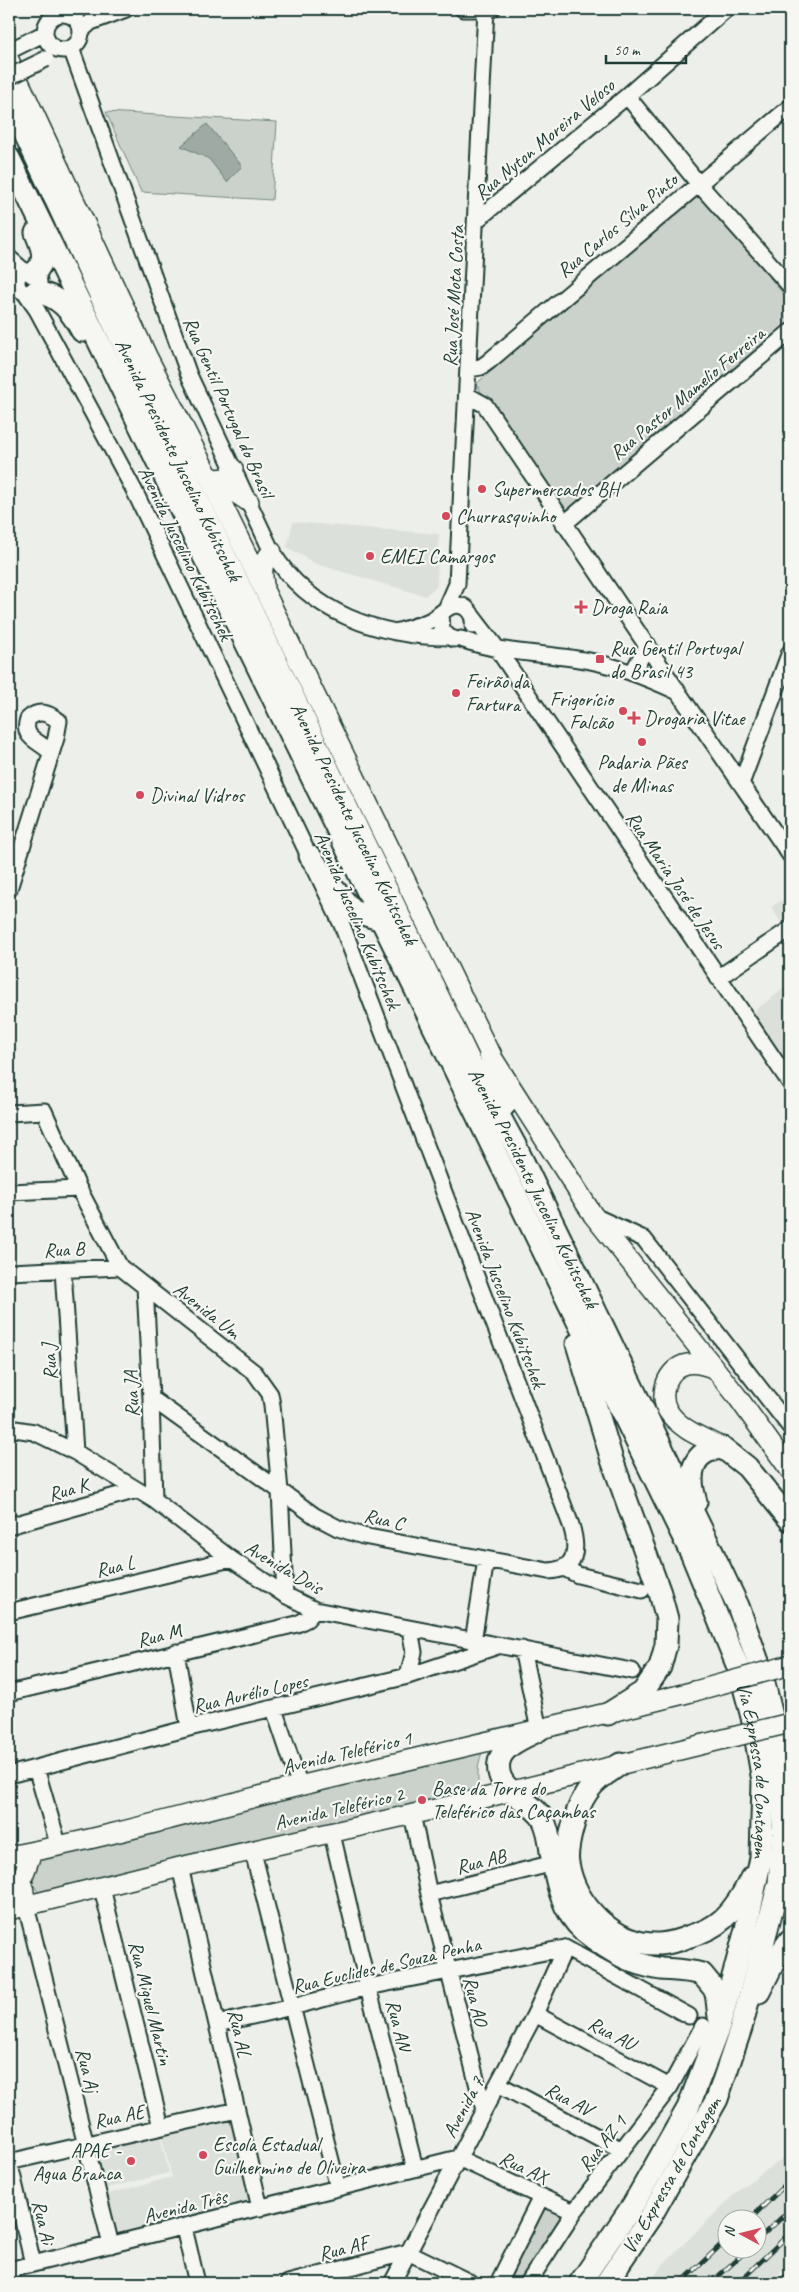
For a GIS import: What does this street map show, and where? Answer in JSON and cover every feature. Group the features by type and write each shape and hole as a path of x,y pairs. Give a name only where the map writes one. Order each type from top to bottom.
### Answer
{"highway":[{"name":"Avenida Presidente Juscelino Kubitschek","path":"9,100 141,381 471,1064 515,1145 700,1549"},
{"name":"Avenida Presidente Juscelino Kubitschek","path":"9,158 134,410 559,1283 700,1549"},
{"path":"18,178 29,220 43,252 41,264 26,287 56,299 70,311 95,358 134,410"},
{"path":"310,856 333,888 348,918 382,920"},
{"path":"490,1054 515,1145"},
{"path":"559,1283 612,1460 660,1593 667,1619 666,1645 660,1667 643,1692 608,1714"},
{"path":"700,1549 692,1476 698,1458 706,1451 723,1448 747,1467 790,1520"},
{"name":"Via Expressa de Contagem","path":"580,2283 633,2205 688,2108 721,2026 746,1929 761,1858 763,1782 752,1717 740,1672 700,1549"},
{"name":"Via Expressa de Contagem","path":"606,2283 651,2216 711,2112 721,2026 756,1967 779,1883 783,1833 782,1780 772,1716 760,1667 738,1606 700,1549"},
{"path":"540,1730 510,1746 499,1760 499,1771 510,1791 535,1810 543,1820 549,1836 560,1896 569,1913 583,1930 619,1956 645,1966 702,1974 716,1991 721,2026"},
{"path":"620,1764 597,1781 577,1810 569,1840 568,1862 576,1891 591,1912 610,1929 636,1941 660,1944 702,1932 722,1920 742,1896 761,1858"},
{"path":"756,1967 790,1901"},
{"path":"721,2026 790,1940"}],"main road":[{"name":"Avenida Presidente Juscelino Kubitschek","path":"9,60 147,356 211,477 490,1054 593,1215 736,1396 790,1470"},
{"path":"211,477 227,478 233,469"},
{"path":"211,477 248,502"},
{"path":"265,592 263,566 264,561 272,552"},
{"path":"714,1368 699,1364 687,1364 678,1367 670,1376 665,1387 664,1400 667,1410 686,1429 723,1448"},
{"name":"Avenida Teleférico 1","path":"9,1856 58,1847 300,1786 608,1714 790,1665"},
{"name":"Avenida Teleférico 2","path":"17,1908 180,1867 332,1834 790,1723"},
{"path":"17,1908 22,1878 32,1852"}],"street":[{"path":"80,31 101,17 126,9"},
{"path":"463,9 488,9"},
{"name":"Rua José Mota Costa","path":"444,612 458,584 488,9"},
{"name":"Rua Nyton Moreira Veloso","path":"477,220 627,96 726,9"},
{"path":"9,51 39,36 47,25 61,12 77,22 80,31 79,40 67,49 9,77"},
{"path":"39,36 51,45 67,49"},
{"name":"Rua Gentil Portugal do Brasil","path":"67,49 189,375 272,552 283,570 310,596 342,616 372,627 395,632 455,638 496,648 592,661 632,673 678,692"},
{"path":"627,96 698,183 790,286"},
{"name":"Rua Carlos Silva Pinto","path":"469,369 481,367 488,362 790,107"},
{"path":"9,258 26,287"},
{"name":"Avenida Juscelino Kubitschek","path":"26,287 134,490 310,856"},
{"name":"Rua Pastor Mamelio Ferreira","path":"564,524 790,332"},
{"path":"467,395 485,406 790,855"},
{"name":"Rua José Mota Costa","path":"458,584 469,612"},
{"path":"395,632 444,612 456,605 469,612 496,648"},
{"path":"444,612 440,625 455,638 470,633 474,623 469,612"},
{"path":"632,673 648,645"},
{"name":"Rua Maria José de Jesus","path":"496,648 790,1084"},
{"path":"741,784 790,652"},
{"path":"9,890 51,753 59,721 48,713 38,713 28,720 26,725 28,736 44,744 51,753"},
{"name":"Avenida Juscelino Kubitschek","path":"348,918 576,1541 576,1551 571,1562 564,1568"},
{"path":"718,978 790,929"},
{"name":"Avenida Um","path":"9,1113 44,1111 79,1189 120,1267 255,1372 264,1383 270,1394 280,1491 285,1595"},
{"path":"9,1192 79,1189"},
{"name":"Avenida Presidente Juscelino Kubitschek","path":"593,1215 644,1239 790,1427"},
{"name":"Rua B","path":"9,1272 120,1267"},
{"name":"Rua J","path":"63,1270 75,1452"},
{"name":"Rua JA","path":"145,1287 154,1500"},
{"path":"736,1396 778,1413"},
{"name":"Rua C","path":"151,1398 315,1516 338,1528 363,1536 548,1571 564,1568 578,1575 642,1590"},
{"name":"Avenida Dois","path":"9,1428 34,1432 75,1452 154,1500 230,1559 285,1595 315,1610 632,1671"},
{"name":"Rua K","path":"9,1526 137,1490"},
{"name":"Rua L","path":"9,1612 230,1559"},
{"path":"473,1641 486,1560"},
{"name":"Rua M","path":"9,1693 297,1624 307,1620 315,1610"},
{"path":"408,1676 414,1652 410,1629"},
{"name":"Rua Aurélio Lopes","path":"9,1775 189,1728 408,1676 499,1646"},
{"path":"522,1650 540,1730"},
{"path":"176,1652 189,1728"},
{"path":"274,1708 300,1786"},
{"path":"36,1768 58,1847"},
{"name":"Rua AO","path":"412,1814 429,1894 484,2110"},
{"name":"Rua AN","path":"332,1834 368,1987 415,2168"},
{"path":"253,1852 338,2188"},
{"name":"Rua AB","path":"429,1894 542,1866"},
{"name":"Rua AL","path":"180,1867 260,2208"},
{"name":"Rua Miguel Martin","path":"102,1888 161,2127"},
{"name":"Rua Aj","path":"17,1908 86,2144 111,2245"},
{"path":"565,1948 689,2016"},
{"name":"Rua Euclides de Souza Penha","path":"217,2024 368,1987 565,1948"},
{"name":"Avenida 7","path":"392,2283 535,2014 565,1948"},
{"name":"Rua AU","path":"535,2014 670,2087"},
{"name":"Rua AZ 1","path":"528,2283 574,2212 670,2087 721,2026"},
{"name":"Rua AV","path":"498,2084 622,2150"},
{"name":"Rua AE","path":"9,2162 237,2110"},
{"name":"Avenida Três","path":"9,2270 184,2228 458,2158"},
{"name":"Rua AX","path":"458,2158 574,2212"},
{"name":"Rua Ai","path":"9,2162 33,2264"},
{"path":"498,2283 541,2197"},
{"path":"184,2228 197,2283"},
{"path":"408,2252 472,2283"},
{"name":"Rua AF","path":"288,2283 408,2252"}],"shaded area":[{"path":"106,112 277,122 272,200 141,192"},
{"path":"207,124 242,166 227,182 209,159 181,146"},
{"path":"701,194 790,302 790,322 563,517 476,384"},
{"name":"EMEI Camargos","path":"293,522 439,534 437,586 425,596 316,564 287,547"},
{"path":"790,895 790,919 782,924 771,907"},
{"path":"790,984 790,1075 749,1015"},
{"path":"485,1746 478,1768 479,1791 40,1895 33,1884 34,1861"},
{"name":"Escola Estadual Guilhermino de Oliveira","path":"230,2116 251,2200 114,2236 104,2195 172,2177 161,2134"},
{"name":"APAE - Agua Branca","path":"159,2132 169,2173 103,2189 93,2149"},
{"path":"790,2153 790,2263 770,2283 650,2283 662,2265 716,2212 716,2260 766,2260 766,2210 718,2210 742,2187"},
{"path":"541,2198 573,2212 526,2283 499,2283"}],"railway":[{"path":"759,2210 790,2180"},
{"path":"766,2232 790,2210"},
{"path":"738,2283 790,2233"},
{"path":"681,2283 716,2250"},
{"path":"711,2283 736,2260"}],"place":[{"name":"Supermercados BH","path":"482,489"},
{"name":"Churrasquinho","path":"446,516"},
{"name":"EMEI Camargos","path":"370,556"},
{"name":"Droga Raia","path":"581,607"},
{"name":"Rua Gentil Portugal do Brasil 43","path":"600,659"},
{"name":"Feirão da Fartura","path":"456,693"},
{"name":"Frigorício Falcão","path":"623,711"},
{"name":"Drogaria Vitae","path":"634,718"},
{"name":"Padaria Pães de Minas","path":"642,742"},
{"name":"Divinal Vidros","path":"140,795"},
{"name":"Base da Torre do Teleférico das Caçambas","path":"422,1800"},
{"name":"Escola Estadual Guilhermino de Oliveira","path":"203,2155"},
{"name":"APAE - Agua Branca","path":"131,2161"}]}
